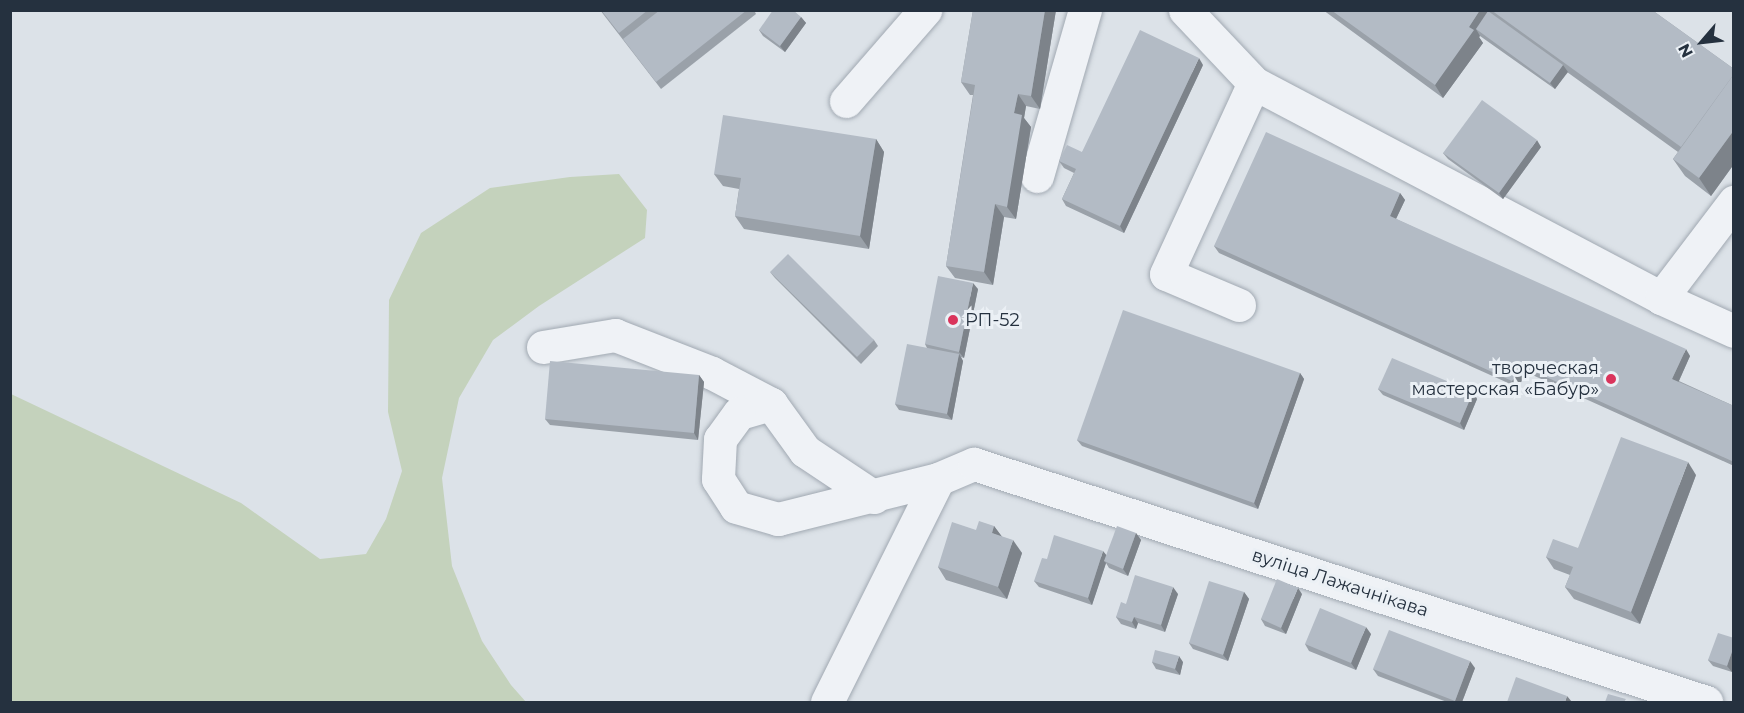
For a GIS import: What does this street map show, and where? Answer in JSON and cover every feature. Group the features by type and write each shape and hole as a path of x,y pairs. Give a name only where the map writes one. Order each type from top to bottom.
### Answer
{"street":[{"path":"846,101 925,10"},
{"path":"1037,176 1084,10"},
{"path":"1185,10 1254,83 1661,298 1734,331"},
{"path":"1239,305 1166,274 1254,83"},
{"path":"1661,298 1734,202"},
{"path":"543,347 615,335 712,373 771,404 805,451 873,497"},
{"path":"771,404 739,413 720,439 718,479 736,507 778,519 938,479"},
{"name":"вуліца Лажачнікава","path":"938,479 974,464 1706,702"},
{"path":"827,702 938,479"}],"green space":[{"path":"619,174 647,210 645,238 539,306 493,340 459,398 442,478 452,566 482,641 511,685 526,702 11,702 11,394 241,503 320,559 366,554 386,519 402,471 388,412 389,300 421,233 490,188 570,177"}],"building":[{"path":"601,10 648,10 619,33"},
{"path":"660,10 747,10 656,82 623,39"},
{"path":"773,10 793,10 801,17 780,46 759,30"},
{"path":"973,10 1045,10 1031,96 1018,94 1014,113 1022,115 1007,207 995,204 984,272 946,266 975,85 961,82"},
{"path":"1331,10 1480,10 1469,27 1474,30 1435,85"},
{"path":"1491,10 1652,10 1734,69 1734,74 1681,147"},
{"path":"1488,11 1563,65 1550,83 1476,29"},
{"path":"1140,30 1199,58 1120,226 1062,199 1076,169 1059,161 1067,145 1082,152"},
{"path":"1734,74 1734,130 1699,178 1673,159"},
{"path":"1482,100 1537,140 1499,193 1443,153"},
{"path":"723,115 876,139 860,236 735,216 741,178 714,174"},
{"path":"1266,132 1400,193 1390,216 1686,349 1672,379 1734,406 1734,462 1524,367 1512,381 1214,246"},
{"path":"788,254 874,340 857,357 770,272"},
{"name":"РП-52","path":"938,276 973,283 959,352 925,344"},
{"path":"1123,310 1300,373 1254,503 1077,440"},
{"path":"907,344 959,354 947,414 895,404"},
{"path":"1392,358 1473,392 1460,423 1378,389"},
{"path":"550,361 699,375 694,433 545,419"},
{"path":"1621,437 1688,462 1631,612 1565,587 1573,567 1546,557 1553,539 1578,548"},
{"path":"979,521 994,526 992,533 1013,540 998,587 938,567 952,522 976,530"},
{"path":"1117,526 1136,533 1123,569 1104,561"},
{"path":"1054,535 1103,551 1088,598 1034,581 1042,558 1047,559"},
{"path":"1135,575 1173,587 1161,625 1134,617 1132,622 1116,617 1121,602 1126,604"},
{"path":"1277,579 1298,588 1281,628 1261,619"},
{"path":"1209,581 1244,592 1223,655 1189,643"},
{"path":"1320,608 1366,627 1351,663 1305,644"},
{"path":"1389,630 1470,661 1455,701 1373,669"},
{"path":"1718,633 1734,638 1734,646 1727,666 1708,660"},
{"path":"1155,650 1179,656 1175,669 1152,662"},
{"path":"1516,677 1567,696 1565,702 1507,702"},
{"path":"1608,694 1626,699 1624,702 1605,702"}],"place":[{"name":"РП-52","path":"953,320"},
{"name":"творческая мастерская «Бабур»","path":"1611,379"}]}
